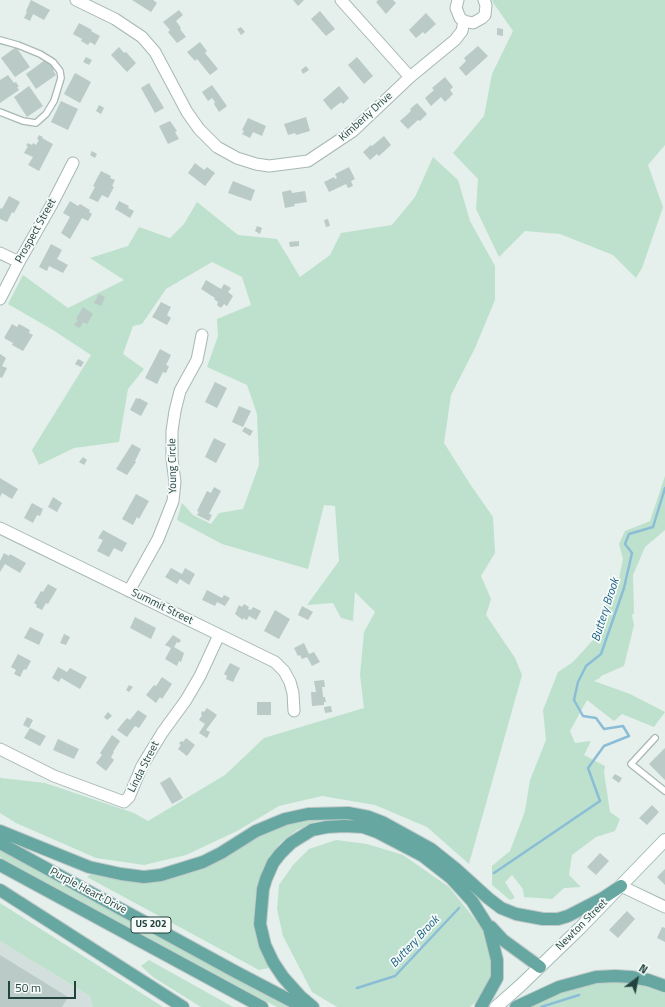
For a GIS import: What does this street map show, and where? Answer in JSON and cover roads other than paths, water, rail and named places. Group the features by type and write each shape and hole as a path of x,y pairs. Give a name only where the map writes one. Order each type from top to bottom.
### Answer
{"main road":[{"path":"0,831 89,867 144,877 167,873 210,859 256,831 285,819 314,814 348,813 376,819 427,846 451,864 501,908 516,914 543,919 568,916 603,898 621,886"},
{"path":"314,1007 300,996 276,965 265,945 260,924 263,889 270,868 276,858 295,840 308,832 327,826 368,828 383,834 423,856 443,870 464,891 486,922 503,940 540,966"},
{"name":"Newton Street","path":"496,1007 521,985 665,840"},
{"name":"Purple Heart Drive","path":"0,842 236,972 303,1007"},
{"name":"Purple Heart Drive","path":"0,865 262,1007"},
{"path":"0,890 182,1007"},
{"path":"480,1007 495,983 498,972 497,955 491,933 486,922"},
{"path":"516,1007 559,987 596,978 615,976 631,977 648,980 665,986"}],"street":[{"name":"Kimberly Drive","path":"76,0 115,19 142,37 154,52 187,112 199,129 217,147 237,158 256,164 269,166 308,161 353,132 410,77 455,40 462,31 464,21"},
{"path":"341,0 410,77"},
{"path":"458,0 456,8 457,13 464,21 473,23 482,18 486,10 484,0"},
{"name":"Prospect Street","path":"0,299 73,163"},
{"path":"0,253 19,262"},
{"name":"Young Circle","path":"129,591 158,539 173,501 175,482 172,459 175,411 180,391 197,360 202,335"},
{"name":"Summit Street","path":"0,528 275,662 284,671 290,682 293,692 294,711"},
{"name":"Linda Street","path":"0,749 54,776 124,802 129,797 142,766 162,733 186,700 200,676 219,635"},
{"path":"621,886 665,907"}],"lane":[{"path":"0,40 34,52 53,62 60,71 61,78 54,101 46,114 36,123 23,121 0,112"},
{"path":"655,738 631,764 665,791"}],"waterway":[{"name":"Buttery Brook","path":"494,873 600,801 588,768 604,746 629,736 623,726 604,729 596,718 583,716 574,700 578,682 586,666 601,654 624,588 632,553 625,544 629,534 653,527 665,488"},
{"name":"Buttery Brook","path":"357,988 395,976 459,908"},
{"path":"541,1007 579,995"}]}
